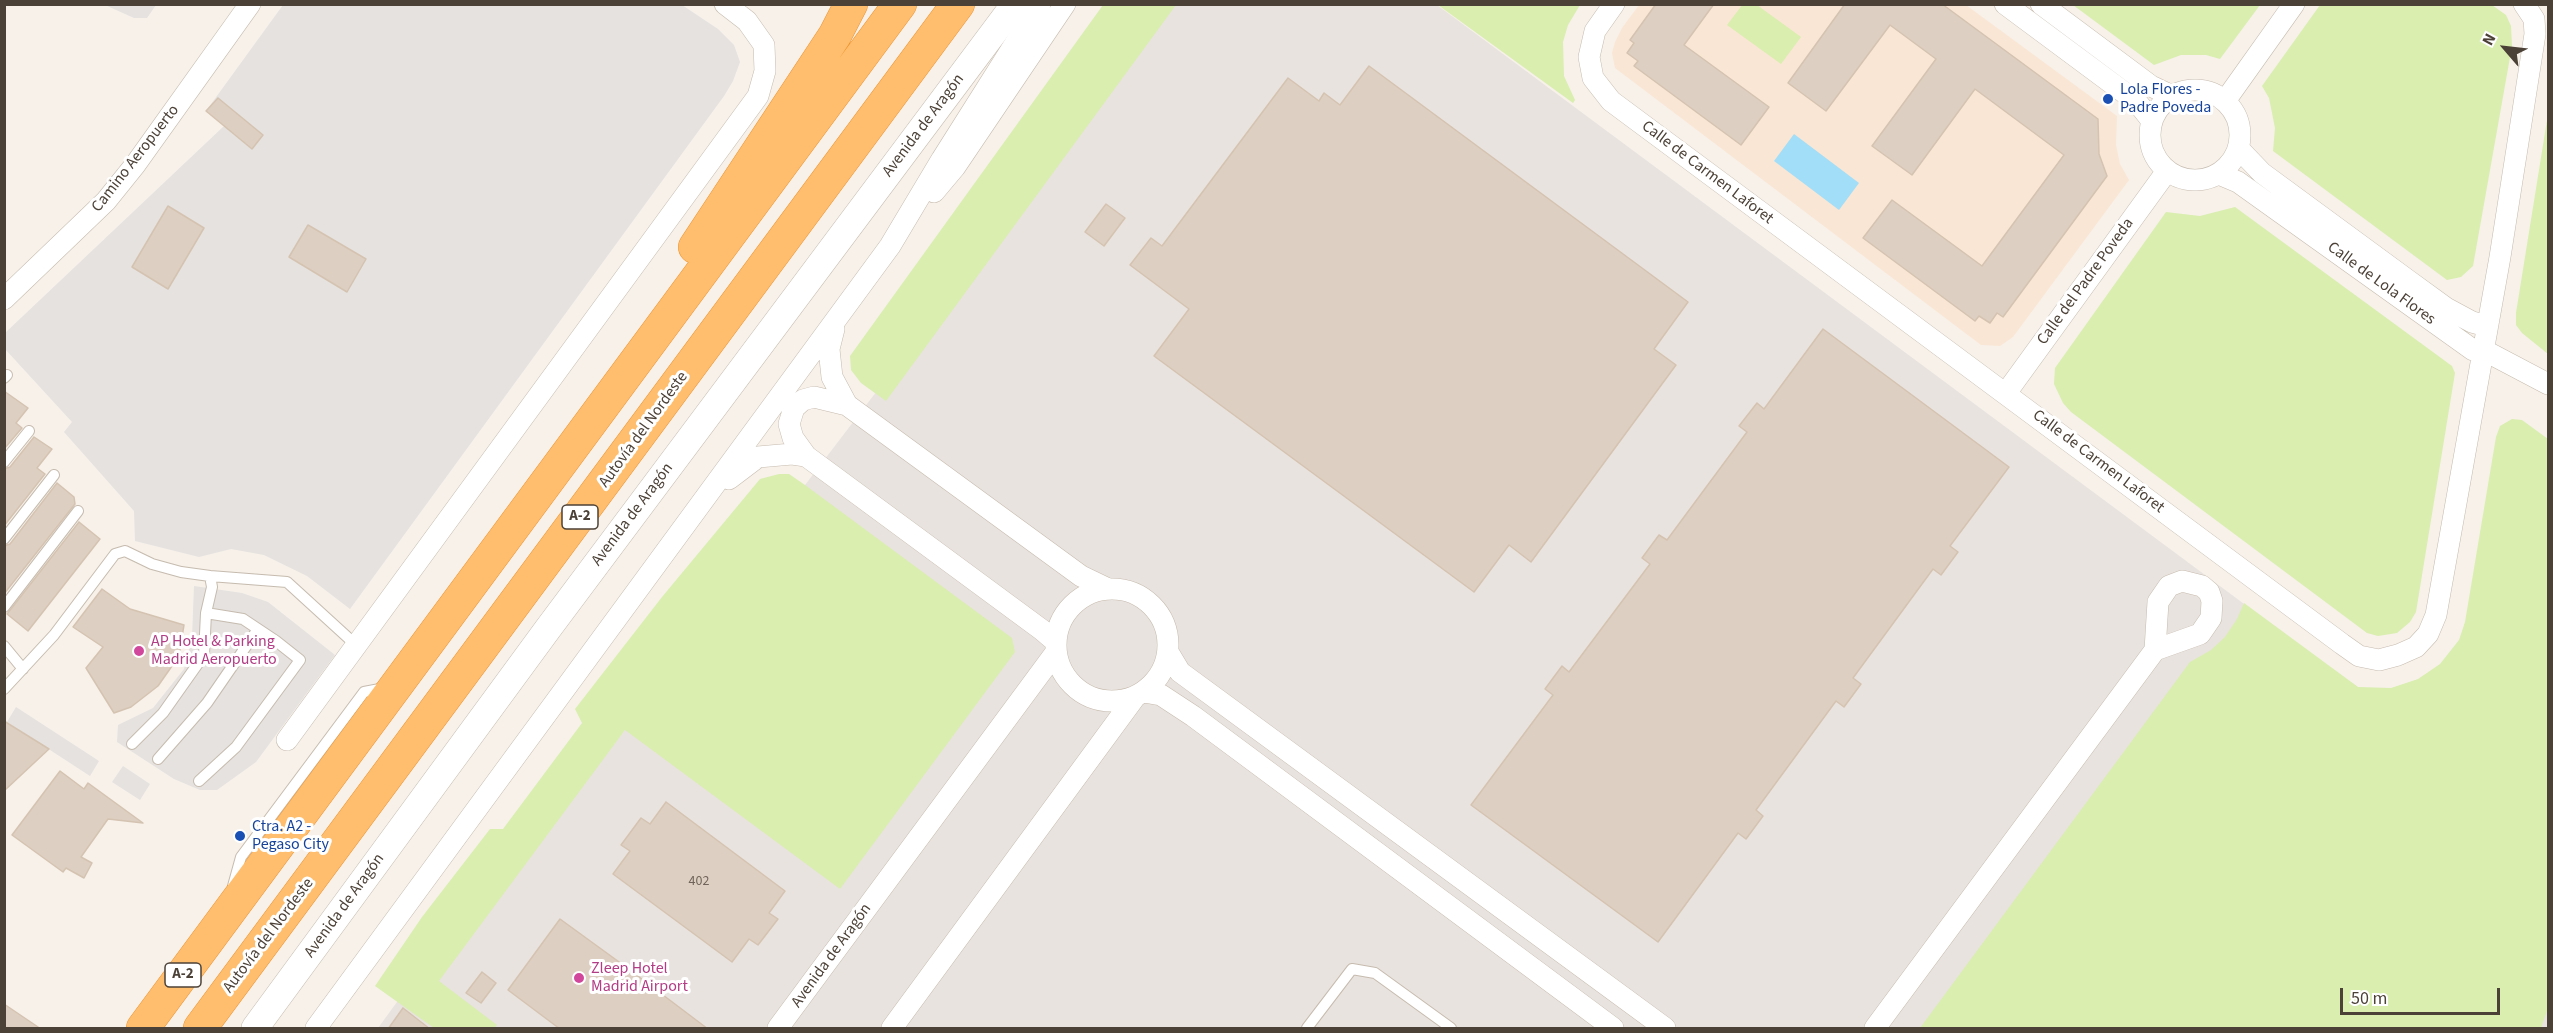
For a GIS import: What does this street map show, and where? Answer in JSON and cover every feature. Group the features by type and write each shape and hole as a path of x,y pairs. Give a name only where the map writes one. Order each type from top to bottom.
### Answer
{"highway":[{"path":"475,579 835,34 850,4"},
{"name":"A-2","path":"143,1029 900,4"},
{"name":"Autovía del Nordeste","path":"200,1029 958,4"}],"street":[{"name":"Camino Aeropuerto","path":"4,299 106,201 135,165 250,4"},
{"path":"287,740 759,96 765,71 764,45 747,21 725,4"},
{"name":"Avenida de Aragón","path":"255,1029 547,630 1015,4"},
{"path":"316,1029 836,323 890,246 1040,4"},
{"path":"890,246 955,167 1065,4"},
{"name":"Calle de Carmen Laforet","path":"1614,4 1594,31 1589,57 1593,78 1611,101 2342,644 2359,656 2379,660 2415,647 2428,634 2436,615 2535,34 2534,19 2524,4"},
{"path":"2005,4 2137,102 2152,121"},
{"path":"2041,4 2151,86 2172,96"},
{"path":"2225,101 2294,4"},
{"path":"2205,91 2225,101 2234,111 2241,136 2239,149 2228,167 2219,174 2193,181 2179,178 2167,171 2154,154 2151,143 2152,121 2157,111 2172,96 2183,92 2205,91"},
{"name":"Calle de Lola Flores","path":"2239,149 2262,173 2446,308 2472,322 2487,326"},
{"name":"Calle del Padre Poveda","path":"2006,393 2167,171"},
{"name":"Calle de Lola Flores","path":"2219,174 2238,182 2473,350 2491,354 2548,384"},
{"path":"836,323 829,349 832,377 847,405"},
{"path":"1056,647 1042,630 806,456 793,438 789,424 794,408 803,400 814,397 847,405 1081,576 1108,589"},
{"path":"709,494 758,457 792,454 806,456"},
{"path":"892,1029 1139,694 1156,681 1164,667 1168,652 1168,635 1162,619 1153,606 1140,596 1125,590 1108,589 1089,594 1072,606 1061,622 1056,647 1061,669 1071,683 1085,694 1101,700 1118,701 1139,694 1161,695 1193,716 1613,1029"},
{"name":"Avenida de Aragón","path":"778,1029 1056,647"},
{"path":"1875,1029 2155,650"},
{"path":"1168,652 1180,672 1187,678 1665,1029"}],"lane":[{"path":"4,462 29,431"},
{"path":"4,539 54,475"},
{"path":"4,608 78,512"},
{"path":"4,689 54,635 115,554 125,551 172,570 210,576 287,582 356,645"},
{"path":"132,744 163,713 204,655 206,613 212,587 210,576"},
{"path":"199,781 236,747 300,660 243,619 206,613"},
{"path":"158,759 207,703 258,629"},
{"path":"4,646 23,669"},
{"path":"1307,1029 1352,969 1375,973 1451,1029"}],"shaded area":[{"path":"105,5 156,5 147,18 134,18"},
{"path":"283,5 682,5 718,29 734,45 740,62 724,96 350,609 307,576 264,555 231,549 199,557 135,541 134,511 64,432 72,422 5,349 5,333 224,126 206,111"},
{"path":"1172,5 1437,5 2325,664 2548,820 2548,1028 378,1028 397,1002 625,730 805,485"},
{"path":"1639,5 1966,5 2117,116 2116,145 2120,164 2129,180 2013,337 2000,346 1981,345 1615,68 1612,53 1615,42"},
{"path":"194,586 242,593 268,602 335,655 256,762 217,790 200,790 174,779 117,742 118,725 153,708 184,669 192,638"},
{"path":"16,707 99,761 90,776 7,722"},
{"path":"123,766 150,784 140,800 112,782"}],"green space":[{"path":"1743,4 1757,5 1801,37 1781,64 1727,25"},
{"path":"1103,5 1176,5 886,401 861,383 851,370 850,356"},
{"path":"1438,5 1580,5 1568,25 1563,42 1564,76 1575,100 1573,103"},
{"path":"2073,5 2260,5 2220,59 2206,55 2181,55 2154,65"},
{"path":"2320,5 2492,5 2506,15 2511,26 2512,46 2473,266 2461,277 2447,280 2273,151 2275,128 2269,98 2262,86"},
{"path":"2548,114 2548,354 2522,333 2516,325 2516,313"},
{"path":"2235,207 2452,366 2455,373 2416,612 2410,622 2397,633 2378,636 2367,633 2071,412 2063,403 2054,384 2055,368 2166,212 2200,216"},
{"path":"2512,419 2522,420 2548,439 2548,1008 2541,1028 1920,1028 2190,662 2211,650 2225,637 2244,603 2358,687 2391,688 2418,679 2440,664 2459,640 2465,622 2496,437 2500,426"},
{"path":"789,474 805,485 1012,638 1015,652 840,889 625,730 439,981 497,1025 494,1028 434,1028 375,986 422,917 490,829 503,829 582,723 575,709 662,597 760,479"}],"water":[{"path":"1794,134 1859,183 1839,210 1774,161"}],"building":[{"path":"1656,4 1714,4 1684,45 1769,107 1741,145 1634,66 1638,61 1627,53 1634,43 1630,40"},
{"path":"1845,4 1942,4 2098,119 2099,154 2107,176 2003,317 1997,313 1990,323 1979,316 1975,321 1863,238 1892,200 1982,266 2064,155 1975,89 1912,175 1872,146 1936,59 1890,25 1826,111 1788,83"},
{"path":"1369,66 1688,302 1654,349 1676,365 1531,562 1509,545 1474,592 1154,356 1189,309 1130,265 1151,238 1162,246 1288,78 1319,101 1324,93 1340,105"},
{"path":"218,98 263,135 252,149 206,111"},
{"path":"1106,204 1125,218 1104,246 1085,232"},
{"path":"168,206 204,228 168,289 132,267"},
{"path":"308,225 366,259 347,292 289,257"},
{"path":"1823,329 2009,467 1950,546 1958,552 1941,575 1933,569 1853,678 1861,684 1844,707 1836,701 1756,810 1763,816 1746,839 1738,833 1658,942 1471,805 1553,695 1545,689 1562,666 1569,672 1650,564 1642,558 1659,535 1667,540 1747,432 1739,426 1757,403 1764,409"},
{"path":"4,391 28,408 16,423 22,428 4,449"},
{"path":"34,437 52,449 37,468 45,474 4,526 4,469 10,467"},
{"path":"57,483 74,497 75,504 4,594 4,546 10,544"},
{"path":"79,522 100,539 28,631 7,614"},
{"name":"AP Hotel & Parking Madrid Aeropuerto","path":"102,589 130,609 184,625 179,656 158,686 131,707 114,713 86,668 103,647 73,627"},
{"path":"4,721 49,749 4,791"},
{"path":"60,771 84,789 88,783 143,823 108,819 81,857 92,863 84,878 66,868 63,872 12,835"},
{"path":"666,802 785,891 769,913 778,919 758,945 749,939 732,962 613,874 630,851 621,845 641,818 650,824"},
{"name":"Zleep Hotel Madrid Airport","path":"560,919 708,1029 560,1029 508,990"},
{"path":"482,972 496,983 481,1003 466,993"},
{"path":"4,1004 41,1029 4,1029"},
{"path":"403,1008 430,1029 388,1029"}],"place":[{"name":"Lola Flores - Padre Poveda","path":"2108,99"},
{"name":"AP Hotel & Parking Madrid Aeropuerto","path":"139,651"},
{"name":"Ctra. A2 - Pegaso City","path":"240,836"},
{"name":"Zleep Hotel Madrid Airport","path":"579,978"}]}
